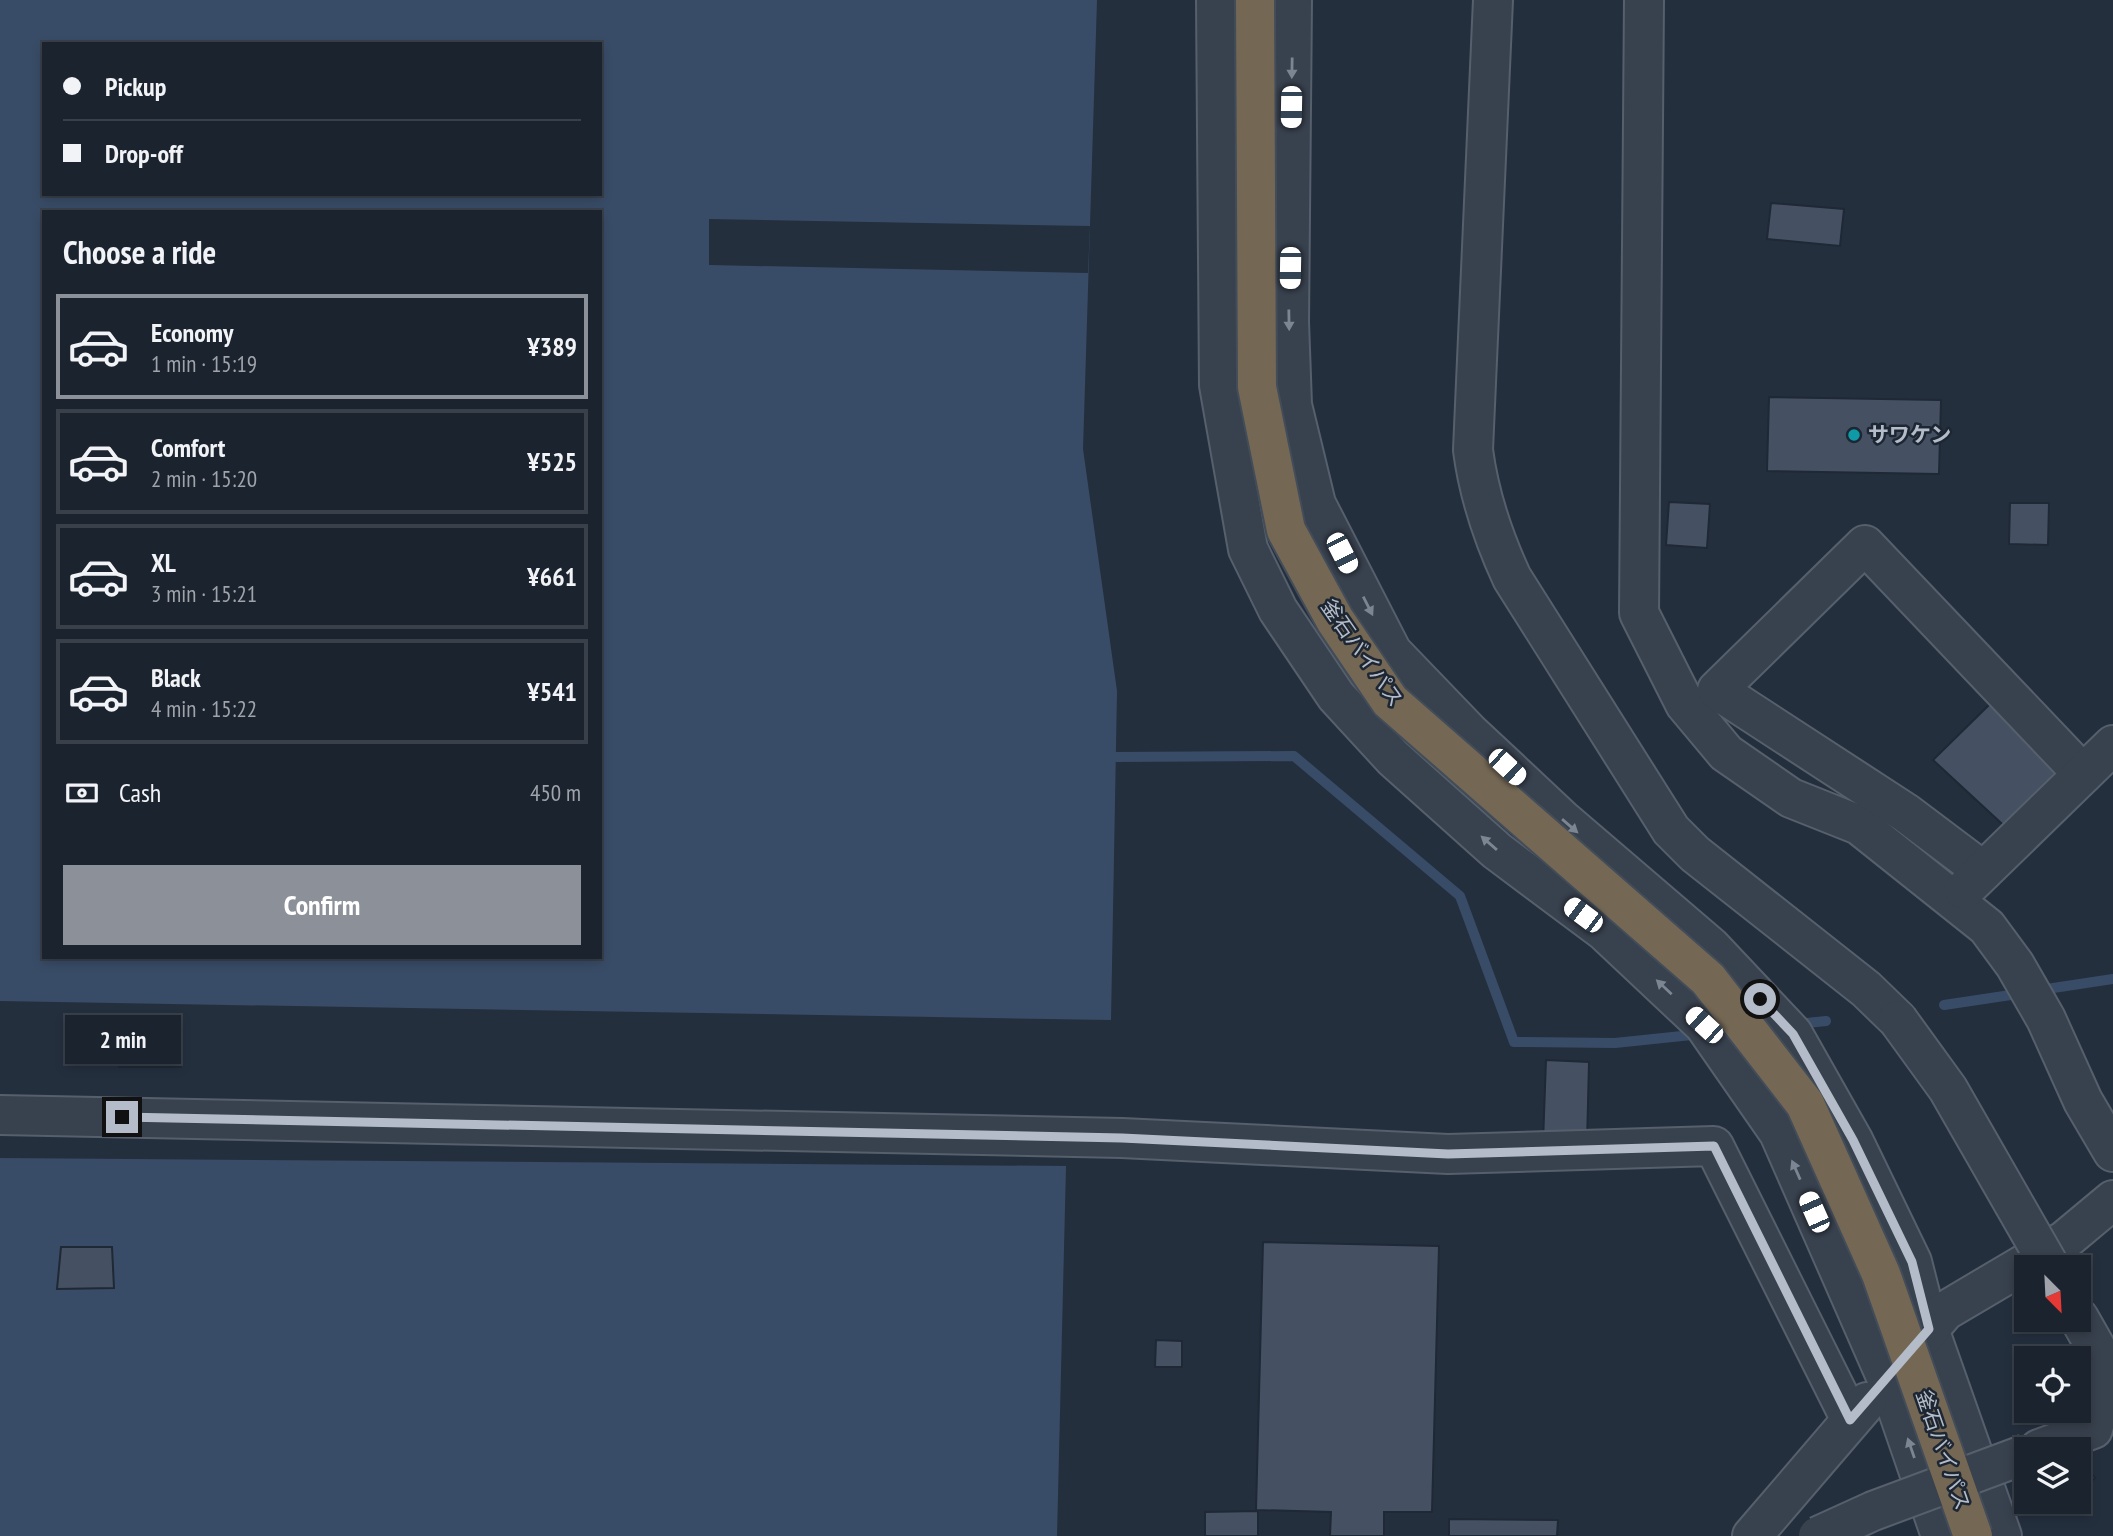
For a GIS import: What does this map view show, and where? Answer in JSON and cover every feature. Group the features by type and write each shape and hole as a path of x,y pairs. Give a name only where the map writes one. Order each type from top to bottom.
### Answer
{"highway":[{"name":"釜石バイパス","path":"1255,0 1256,387 1286,530 1335,620 1390,701 1708,979 1805,1104 1881,1273 1973,1536"}],"street":[{"path":"1216,0 1219,385 1248,549 1272,598 1336,696 1393,758 1497,850 1604,931 1704,1025 1779,1133 1886,1379 1941,1536"},
{"path":"1292,0 1289,322 1292,405 1316,504 1392,652 1469,732 1564,821 1711,947 1793,1034 1853,1140 1912,1262 1929,1329 2001,1536"},
{"path":"1493,0 1473,450 1477,484 1496,542 1512,578 1603,718 1671,830 1695,854 1866,989 1898,1020 1948,1089 2043,1255"},
{"path":"1644,0 1639,613 1685,704 1726,753 1791,797 1859,825 1987,927 2015,965 2046,1019 2083,1101 2113,1152"},
{"path":"1955,899 2104,757 1865,545 1717,690 1906,813 1983,871"},
{"path":"0,1115 1122,1138 1448,1154 1714,1146 1850,1420"},
{"path":"1752,1536 1945,1311 2065,1240 2113,1200"},
{"path":"2071,1437 2093,1429 2109,1371 2087,1332"},
{"path":"1818,1536 1873,1511 2014,1458"}],"water":[{"path":"0,0 1097,0 1083,449 1117,691 1111,1020 0,1001"},
{"path":"0,1158 1066,1166 1057,1536 0,1536"}],"pier":[{"path":"709,219 1090,226 1088,273 709,265"}],"building":[{"path":"1771,203 1844,209 1840,246 1767,239"},
{"name":"サワケン","path":"1769,397 1941,400 1939,474 1767,471"},
{"path":"1669,502 1710,504 1707,548 1666,545"},
{"path":"2010,503 2049,503 2048,545 2009,544"},
{"path":"1990,704 2070,778 2013,834 1933,760"},
{"path":"119,1019 178,1020 181,1067 119,1067"},
{"path":"1546,1060 1589,1062 1587,1143 1543,1142"},
{"path":"1263,1242 1439,1246 1432,1512 1384,1512 1384,1536 1330,1536 1331,1512 1256,1510"},
{"path":"61,1247 112,1247 114,1288 57,1289"},
{"path":"1156,1340 1182,1341 1182,1367 1155,1367"},
{"path":"1258,1511 1258,1536 1205,1536 1205,1512"},
{"path":"1449,1519 1558,1520 1557,1536 1449,1536"}],"waterway":[{"path":"1116,757 1294,756 1460,896 1514,1042 1615,1043 1701,1034"},
{"path":"2040,990 2113,979"},
{"path":"1944,1005 2024,993"},
{"path":"1797,1024 1826,1021"}],"place":[{"name":"サワケン","path":"1854,435"}],"route":[{"path":"122,1117 1122,1138 1448,1154 1714,1146 1850,1420 1929,1329 1912,1262 1853,1140 1793,1034 1760,999"}]}
